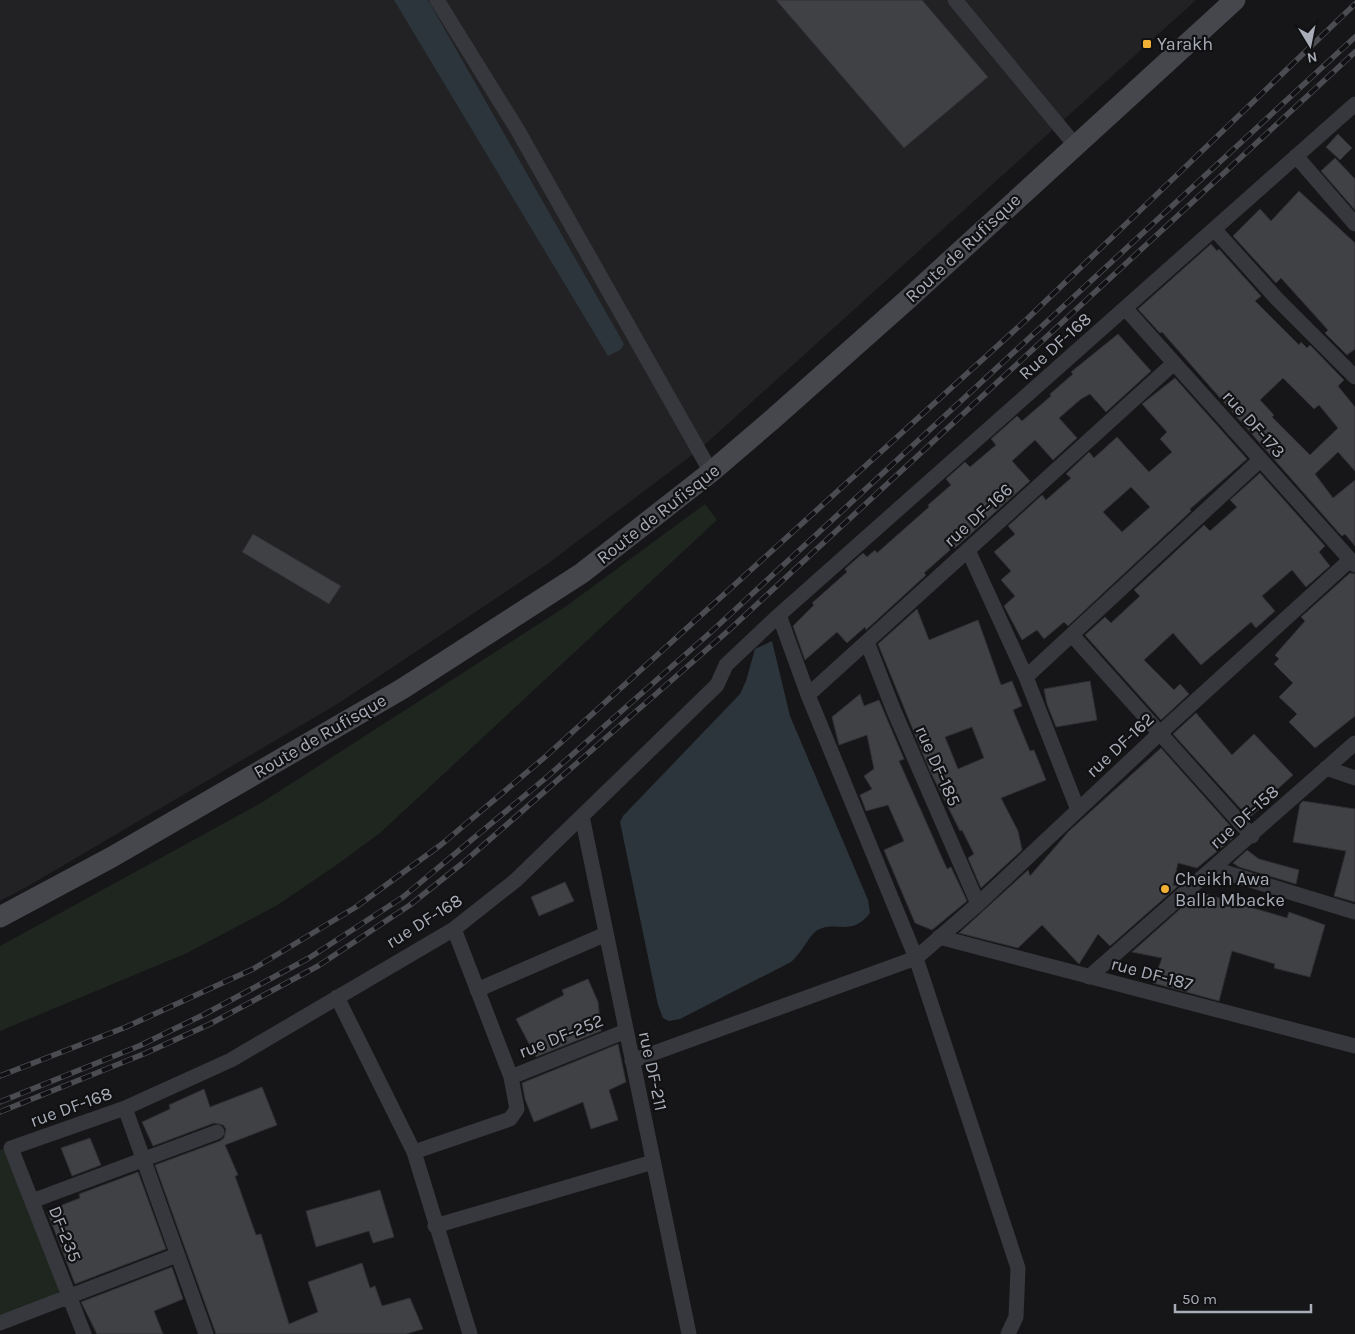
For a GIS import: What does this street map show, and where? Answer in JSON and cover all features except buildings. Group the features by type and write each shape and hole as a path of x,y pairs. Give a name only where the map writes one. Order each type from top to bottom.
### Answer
{"main road":[{"name":"Route de Rufisque","path":"0,917 112,857 402,689 582,573 711,472 908,299 1235,0"}],"street":[{"path":"437,0 517,129 711,472"},
{"path":"955,0 1075,145"},
{"name":"Rue DF-168","path":"779,616 1355,104"},
{"path":"1296,156 1355,224"},
{"path":"1214,229 1276,298 1355,377"},
{"name":"rue DF-173","path":"1125,308 1352,563"},
{"name":"rue DF-166","path":"808,696 1174,363"},
{"path":"1026,677 1260,460"},
{"path":"968,550 1026,677 1078,810"},
{"name":"rue DF-162","path":"916,958 978,904 1160,733 1352,563"},
{"path":"779,616 808,696 916,958 1018,1268 1016,1318 1008,1334"},
{"name":"rue DF-168","path":"11,1148 125,1108 231,1060 454,929 516,880 717,685 726,665 779,616"},
{"path":"1072,635 1252,836"},
{"name":"rue DF-185","path":"867,642 894,711 978,904"},
{"name":"rue DF-158","path":"1089,977 1252,836 1355,743"},
{"path":"1326,768 1355,778"},
{"name":"rue DF-211","path":"582,816 688,1334"},
{"path":"1214,869 1355,912"},
{"path":"414,1152 510,1119 517,1109 510,1077 454,929"},
{"path":"477,990 606,934"},
{"name":"rue DF-187","path":"940,937 1355,1046"},
{"path":"632,1061 916,958"},
{"path":"336,997 414,1152 435,1226 470,1334"},
{"name":"rue DF-252","path":"510,1077 626,1031"},
{"path":"125,1108 206,1334"},
{"path":"32,1201 217,1132"},
{"name":"DF-235","path":"11,1148 84,1334"},
{"path":"435,1226 653,1162"},
{"path":"0,1322 70,1297 178,1254"}],"shaded area":[{"path":"0,0 1196,0 700,449 546,565 339,703 0,901"},
{"path":"394,0 428,0 624,344 620,350 608,356"},
{"path":"705,504 717,520 380,833 276,906 187,953 0,1031 0,946 261,803 565,607"},
{"path":"772,641 790,716 868,900 870,913 856,925 850,927 830,927 816,931 791,962 680,1019 669,1021 663,1018 658,1005 620,822 623,816 740,694 746,681 755,649"},
{"path":"4,1149 63,1294 0,1319 0,1150"}],"railway":[{"path":"0,1076 126,1027 253,969 356,907 442,844 545,757 1026,320 1355,4"},
{"path":"0,1102 139,1046 205,1014 309,958 403,897 547,777 712,631 1355,37"},
{"path":"0,1112 146,1053 210,1024 318,966 410,905 464,862 728,631 1355,52"}],"place":[{"name":"Yarakh","path":"1147,44"},
{"name":"Cheikh Awa Balla Mbacke","path":"1165,889"}]}
